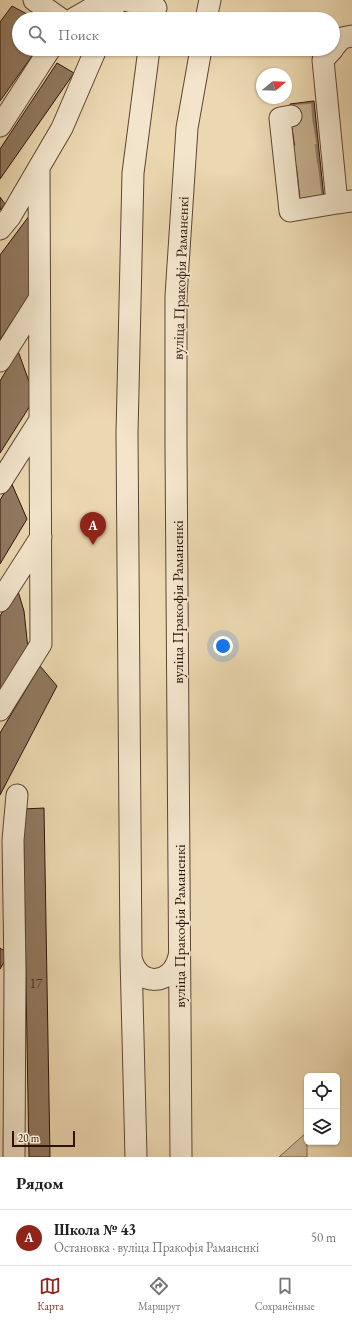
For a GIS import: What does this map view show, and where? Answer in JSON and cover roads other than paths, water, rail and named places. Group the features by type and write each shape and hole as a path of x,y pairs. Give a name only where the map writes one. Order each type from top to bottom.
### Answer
{"street":[{"path":"34,0 51,12"},
{"path":"85,12 106,0"},
{"path":"112,12 117,0"},
{"path":"125,0 156,9"},
{"path":"207,12 210,0"},
{"path":"340,40 342,38 352,36"},
{"path":"0,126 45,56"},
{"path":"0,229 10,217 62,128 93,56"},
{"path":"136,1157 131,957 128,394 133,173 148,56"},
{"name":"вуліца Пракофія Раманенкі","path":"181,1157 176,296 188,128 200,56"},
{"path":"292,116 280,118 291,166 290,211 329,160 323,60 327,56"},
{"path":"0,710 41,644 39,168"},
{"path":"0,361 40,298"},
{"path":"0,483 40,420"},
{"path":"0,601 40,537"},
{"path":"9,1151 15,972 13,840 17,795"},
{"path":"0,863 13,840"},
{"path":"131,957 136,971 148,979 155,980 169,975 174,970 179,956"},
{"path":"0,996 15,972"}],"tunnel":[{"path":"291,116 316,114"},
{"path":"294,137 318,133"},
{"path":"295,156 320,153"},
{"path":"298,176 322,173"},
{"path":"300,193 323,190"}],"place":[{"name":"Школа № 43","path":"93,545"}]}
